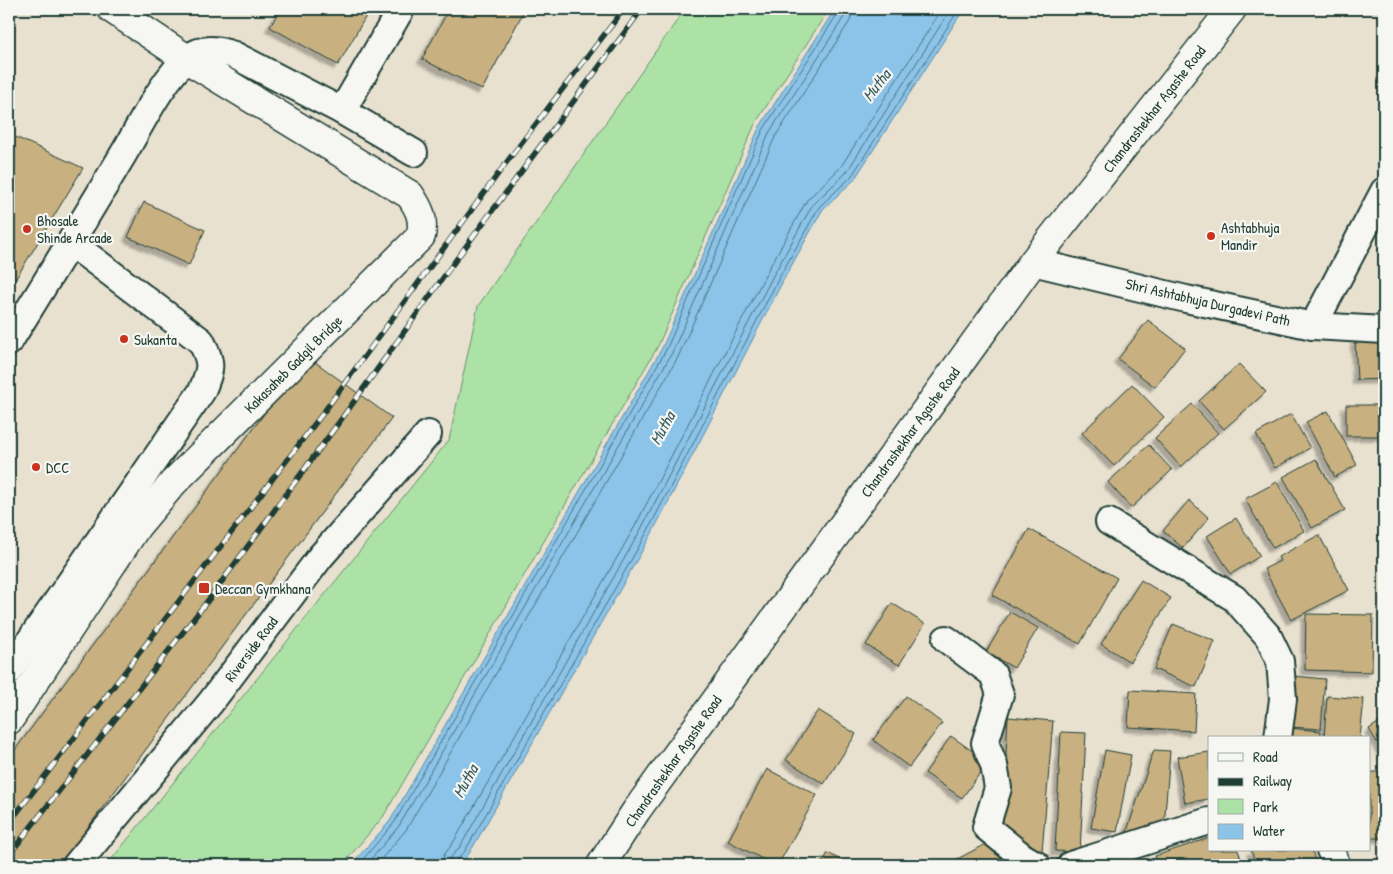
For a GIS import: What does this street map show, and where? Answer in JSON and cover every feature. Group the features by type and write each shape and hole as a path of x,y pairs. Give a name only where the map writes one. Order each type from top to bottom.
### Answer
{"street":[{"name":"Kakasaheb Gadgil Bridge","path":"9,720 137,526 173,483 421,236 423,223 419,208 410,195 187,59 112,9"},
{"path":"342,111 401,9"},
{"name":"Chandrashekhar Agashe Road","path":"601,865 648,795 1033,262 1232,9"},
{"path":"9,342 166,84 187,59 201,51 216,49 234,56 342,111 414,153"},
{"path":"1313,326 1384,191"},
{"path":"9,671 202,391 209,372 210,358 201,341 70,243"},
{"name":"Shri Ashtabhuja Durgadevi Path","path":"1033,262 1186,299 1313,326 1384,330"},
{"name":"Riverside Road","path":"76,865 211,702 321,556 428,434"},
{"path":"1110,522 1234,598 1268,636 1280,661 1282,698 1278,736"},
{"path":"946,639 993,674 1000,694 985,743 994,765 998,788 986,827 1023,857 1037,865"},
{"path":"1071,865 1208,821"},
{"path":"1331,852 1337,865"}],"green space":[{"path":"685,9 829,9 755,124 658,346 383,817 342,865 107,865 449,440 478,306"}],"water":[{"name":"Mutha","path":"835,9 964,9 854,180 823,209 784,279 650,537 469,854 459,865 351,865 390,821 662,348 759,128"}],"building":[{"path":"280,9 370,9 338,65 270,27"},
{"path":"449,9 525,9 482,90 422,59"},
{"name":"Bhosale Shinde Arcade","path":"9,134 83,168 9,290"},
{"path":"144,202 205,230 189,265 128,237"},
{"path":"1148,320 1185,348 1155,387 1118,359"},
{"path":"1384,338 1384,379 1357,380 1355,340"},
{"path":"307,356 392,418 60,865 9,865 9,758"},
{"path":"1239,364 1266,392 1224,429 1199,401"},
{"path":"1132,384 1164,417 1114,466 1082,433"},
{"path":"1192,404 1218,433 1181,467 1155,438"},
{"path":"1346,405 1384,405 1384,436 1346,436"},
{"path":"1328,411 1357,465 1335,477 1306,422"},
{"path":"1291,414 1310,448 1275,468 1256,434"},
{"path":"1149,445 1172,470 1131,508 1108,482"},
{"path":"1316,459 1345,510 1312,528 1283,477"},
{"path":"1277,482 1304,531 1273,548 1245,499"},
{"path":"1189,500 1209,518 1183,548 1163,531"},
{"path":"1236,518 1260,556 1231,574 1207,536"},
{"path":"1029,529 1117,578 1080,644 992,595"},
{"path":"1319,535 1349,590 1291,620 1264,569 1280,561 1278,557"},
{"path":"1141,580 1171,598 1130,662 1101,644"},
{"path":"892,603 925,624 899,665 866,645"},
{"path":"1010,612 1038,628 1014,668 986,652"},
{"path":"1306,614 1373,615 1372,672 1305,670"},
{"path":"1173,624 1215,641 1196,687 1154,669"},
{"path":"1294,676 1325,679 1321,729 1290,727"},
{"path":"1130,690 1196,694 1194,731 1128,727"},
{"path":"906,696 942,723 909,767 873,740"},
{"path":"1327,696 1364,699 1360,736 1324,736"},
{"path":"818,710 856,734 824,784 786,760"},
{"path":"1008,717 1053,721 1042,852 1002,825"},
{"path":"1384,719 1384,754 1369,729"},
{"path":"1288,728 1321,731 1320,736 1287,736"},
{"path":"1061,732 1086,733 1080,852 1055,851"},
{"path":"951,736 988,762 962,798 925,773"},
{"path":"1105,750 1131,755 1117,832 1091,828"},
{"path":"1154,750 1170,751 1164,828 1126,834"},
{"path":"1208,752 1208,799 1185,803 1177,757"},
{"path":"767,769 817,795 778,865 774,865 728,841"},
{"path":"1370,772 1384,772 1384,838 1370,838"},
{"path":"997,838 1012,865 946,865"},
{"path":"1208,838 1208,852 1239,852 1243,865 1158,865 1155,856"},
{"path":"1252,852 1313,852 1317,865 1256,865"},
{"path":"828,853 849,865 821,865"},
{"path":"1136,856 1139,865 1113,865"}],"railway":[{"path":"9,823 323,413 509,159 624,9"},
{"path":"9,855 209,599 455,261 642,9"}],"place":[{"name":"Bhosale Shinde Arcade","path":"27,229"},
{"name":"Ashtabhuja Mandir","path":"1211,236"},
{"name":"Sukanta","path":"124,339"},
{"name":"DCC","path":"36,467"},
{"name":"Deccan Gymkhana","path":"204,588"}]}
